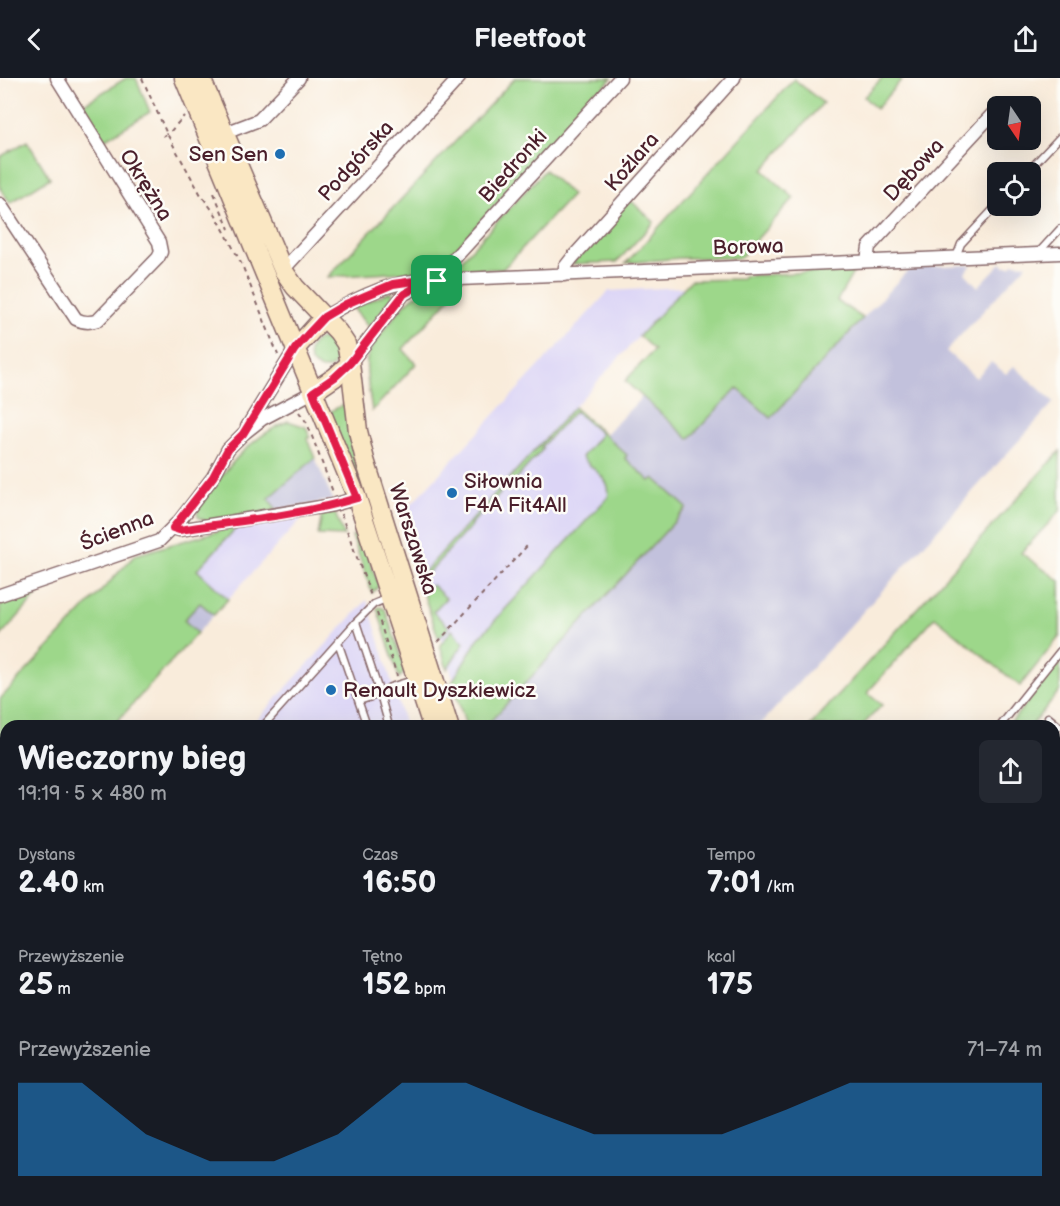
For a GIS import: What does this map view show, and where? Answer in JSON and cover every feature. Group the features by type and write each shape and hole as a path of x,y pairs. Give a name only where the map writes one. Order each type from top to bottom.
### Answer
{"main road":[{"path":"184,78 255,245 295,349 324,317 295,287 283,270 201,78"},
{"name":"Warszawska","path":"324,317 346,344 358,431 365,460 446,720"},
{"name":"Warszawska","path":"295,349 357,498 382,600 408,681 429,720"},
{"path":"313,392 350,363"}],"street":[{"name":"Okrężna","path":"0,204 76,319 80,321 98,320 158,258 159,242 57,78"},
{"path":"225,133 259,120 299,78"},
{"name":"Podgórska","path":"283,270 459,78"},
{"name":"Biedronki","path":"437,281 441,273 620,78"},
{"name":"Koźlara","path":"564,275 565,267 572,258 734,78"},
{"name":"Dębowa","path":"867,261 869,247 987,120"},
{"name":"Borowa","path":"324,317 346,304 393,284 1060,253"},
{"name":"Borowa","path":"350,363 404,294 418,286 437,281"},
{"path":"243,434 295,349"},
{"path":"173,528 213,477 228,449 243,434 262,419 313,392"},
{"name":"Ścienna","path":"0,595 159,541 173,528 179,530 333,505 357,498"}],"lane":[{"path":"1036,162 1060,137"},
{"path":"955,258 961,244 987,216"},
{"path":"1038,254 1060,229"},
{"path":"268,720 356,622 382,600"},
{"path":"356,622 387,720"},
{"path":"338,642 365,720"},
{"path":"1005,720 1060,651"},
{"path":"359,701 408,681"},
{"path":"1048,717 1052,720"}],"path":[{"path":"142,78 167,133 201,195 216,215 242,265 278,357"},
{"path":"163,136 186,114"},
{"path":"298,410 307,423 335,499"},
{"path":"340,509 382,600 408,681"},
{"path":"438,642 527,546"}],"shaded area":[{"path":"1001,263 1004,266 1011,266 1013,263 1027,264 946,351 976,378 991,362 1006,374 1014,366 1054,402 764,720 492,720 687,509 655,478 650,482 625,458 627,455 605,435 642,397 689,439 737,387 771,417 911,267 972,265 965,273 978,287"},
{"path":"684,287 574,407 627,455 650,482 457,690 425,588 405,511 609,291"},
{"path":"315,458 333,500 275,510 268,499"},
{"path":"303,517 228,599 197,570 239,525"},
{"path":"367,600 403,720 257,720"},
{"path":"200,602 214,615 197,633 184,621"}],"green space":[{"path":"126,78 136,78 150,112 104,140 82,105"},
{"path":"515,78 612,78 436,270 328,277"},
{"path":"882,78 903,78 876,109 864,97"},
{"path":"794,79 823,103 763,170 794,198 740,258 680,258 626,263"},
{"path":"27,141 50,178 10,203 0,188 0,157"},
{"path":"545,170 572,195 503,269 452,270"},
{"path":"628,198 654,222 617,262 572,264"},
{"path":"854,271 837,301 863,318 771,418 737,388 689,439 625,381 654,350 639,336 691,280 743,279 743,276"},
{"path":"457,290 403,349 416,364 372,411 367,378 367,359 380,335 415,296 430,292"},
{"path":"390,292 393,296 369,328 353,308"},
{"path":"324,339 334,344 339,354 334,364 324,369 314,364 309,354 314,344"},
{"path":"348,402 440,720 440,720 329,412"},
{"path":"574,407 627,455 625,458 650,481 654,478 687,508 492,720 464,720 452,682 478,639 608,497 609,491 605,480 582,457 601,434 575,411 541,447 543,449 511,487 507,484 426,575 419,577 416,566 420,566 421,572 424,572"},
{"path":"288,421 306,427 310,437 307,439 315,458 268,499 276,508 275,510 207,522 198,517 197,509 236,459 259,438"},
{"path":"1060,451 1060,511 1021,553 1060,581 1060,636 1020,686 935,617 867,693 882,705 868,720 815,720"},
{"path":"335,513 344,536 318,535 322,515"},
{"path":"239,525 197,570 228,599 214,615 200,603 184,620 197,633 118,720 0,720 0,699 135,555"},
{"path":"360,534 379,586 372,593 352,536"},
{"path":"48,583 0,637 0,607 7,599"},
{"path":"432,585 446,598 433,612 449,627 440,637 438,637 422,589"},
{"path":"377,608 385,609 406,671 399,678"},
{"path":"452,630 464,643 447,669 440,645"},
{"path":"1060,661 1060,690 1036,720 1013,720"}],"place":[{"name":"Sen Sen","path":"280,154"},
{"name":"Siłownia F4A Fit4All","path":"452,493"},
{"name":"Renault Dyszkiewicz","path":"331,690"}],"route":[{"path":"437,281 418,286 404,294 350,363 313,392 357,498 333,505 249,519 179,530 173,528 213,477 228,449 243,434 295,349 324,317 346,304 393,284 437,281"}]}
